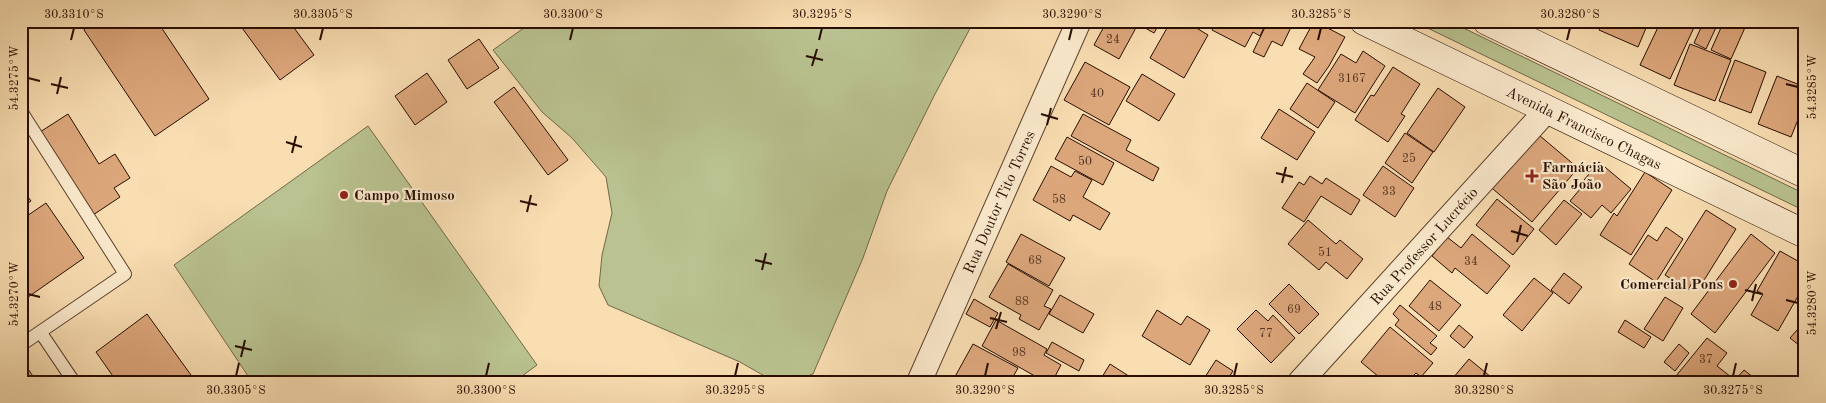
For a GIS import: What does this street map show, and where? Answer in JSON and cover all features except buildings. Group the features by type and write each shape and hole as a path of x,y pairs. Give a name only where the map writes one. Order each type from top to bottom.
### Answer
{"street":[{"name":"Rua Doutor Tito Torres","path":"919,382 1079,21"},
{"name":"Avenida Francisco Chagas","path":"1364,21 1805,234"},
{"path":"1487,21 1805,174"},
{"name":"Rua Professor Lucrécio","path":"1300,382 1547,110"}],"lane":[{"path":"21,111 125,274 21,345"},
{"path":"40,333 74,382"}],"green space":[{"path":"525,21 974,21 887,191 863,258 813,374 793,382 775,382 740,362 608,305 599,286 602,255 612,213 606,177 572,138 542,112 493,50 528,25"},
{"path":"1413,21 1449,21 1805,194 1805,211"},
{"name":"Campo Mimoso","path":"368,126 537,365 514,382 252,382 174,265"}],"place":[{"name":"Farmácia São João","path":"1532,176"},
{"name":"Campo Mimoso","path":"344,195"},
{"name":"Comercial Pons","path":"1733,284"}]}
